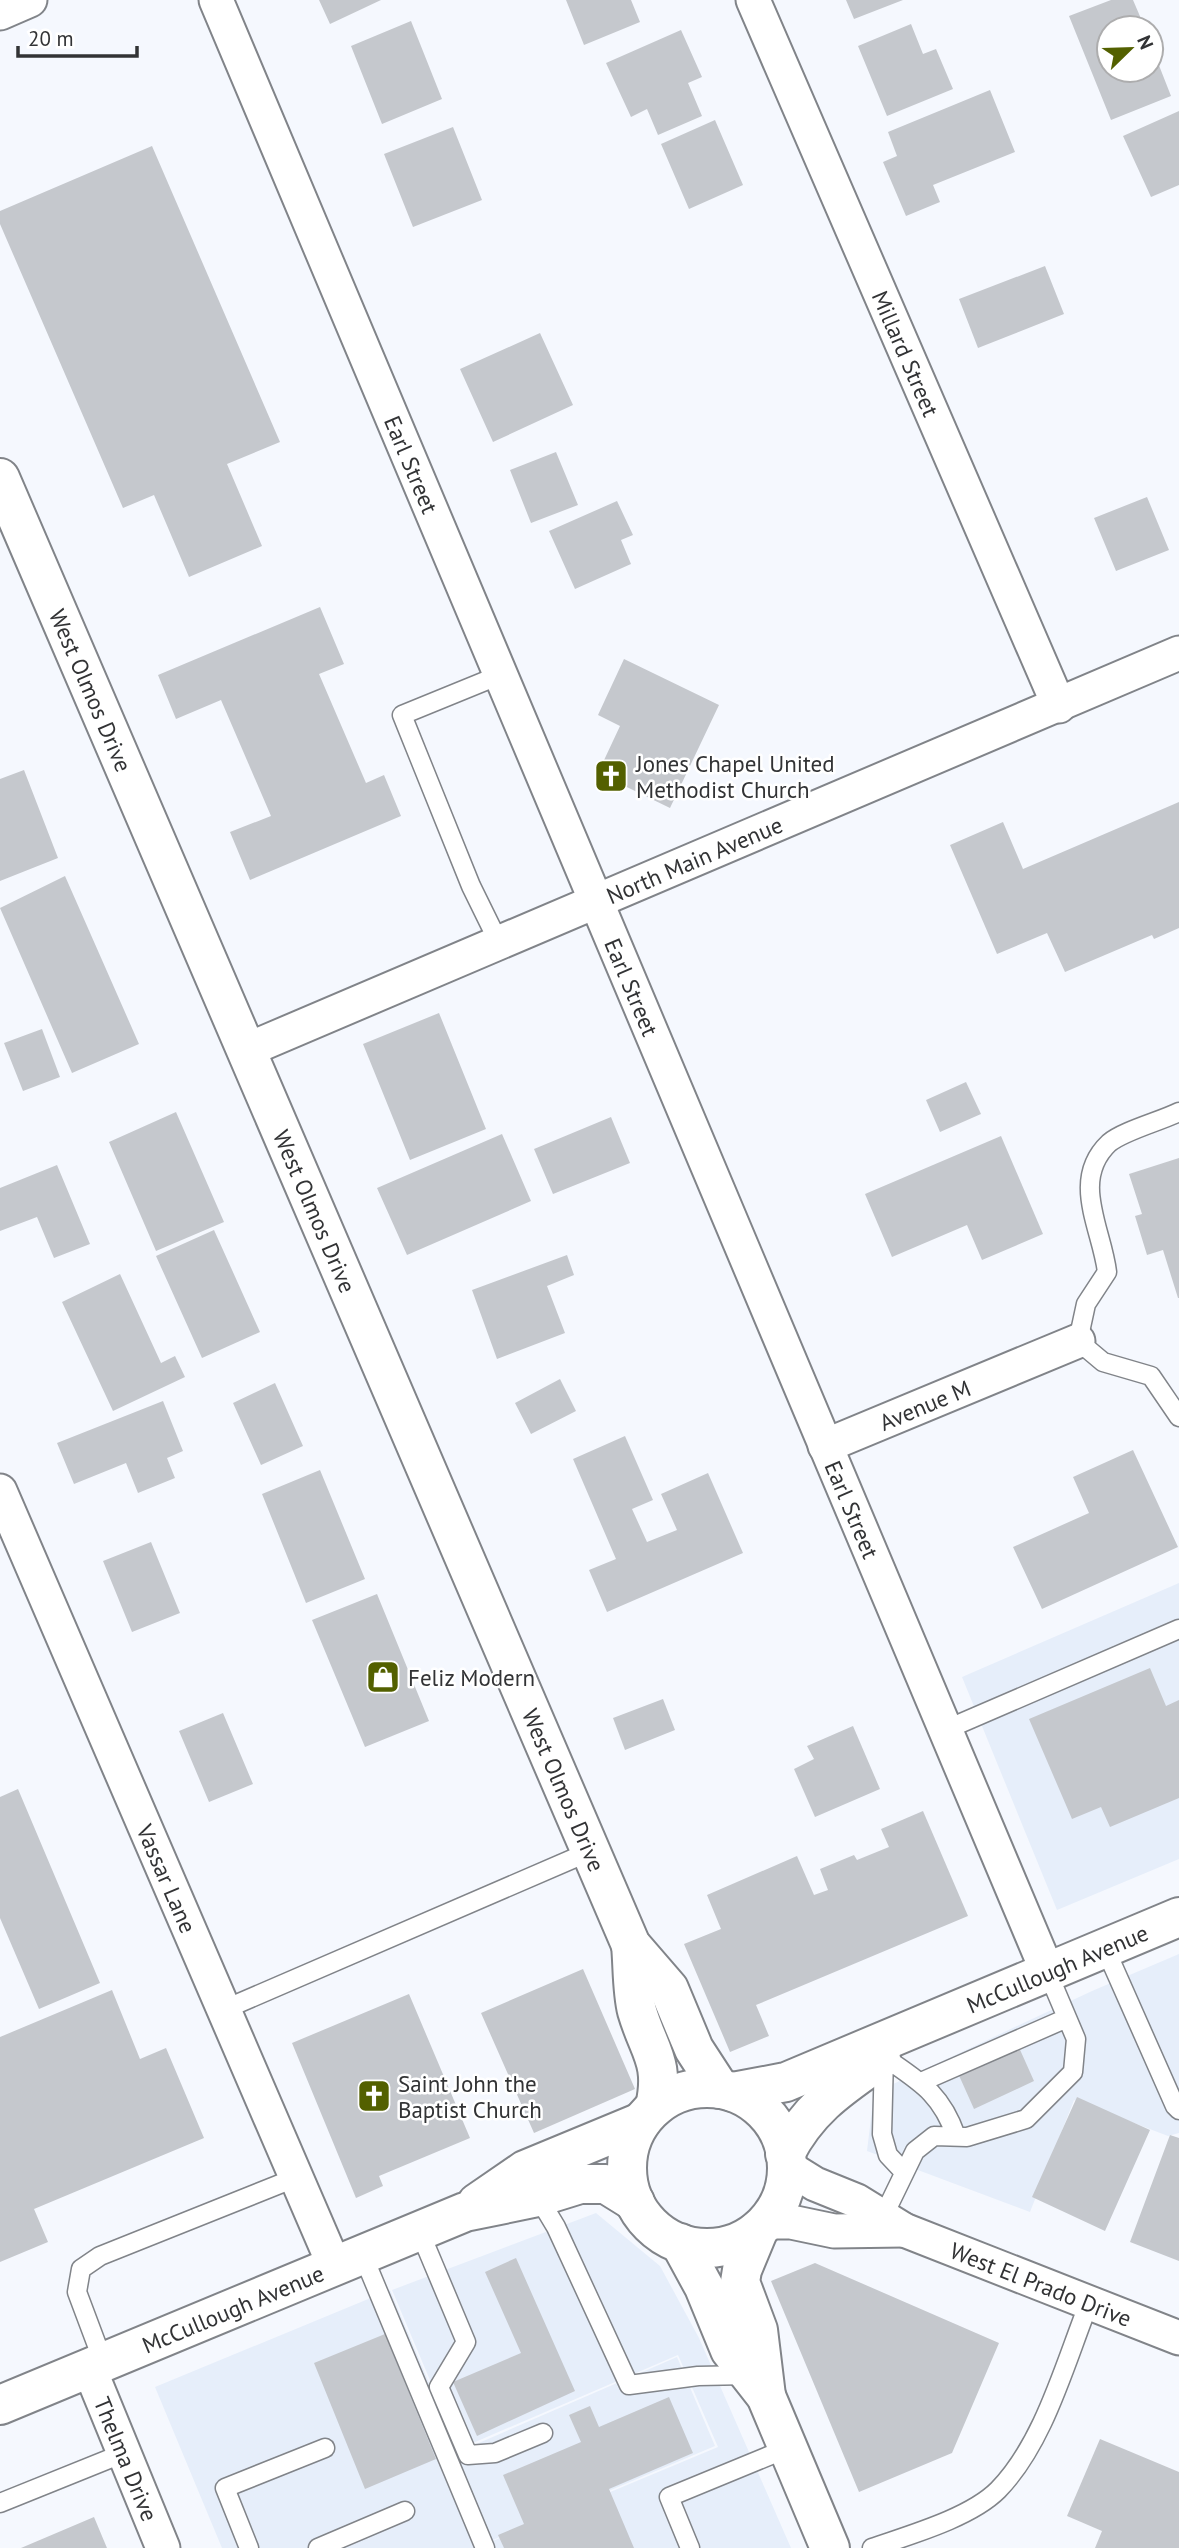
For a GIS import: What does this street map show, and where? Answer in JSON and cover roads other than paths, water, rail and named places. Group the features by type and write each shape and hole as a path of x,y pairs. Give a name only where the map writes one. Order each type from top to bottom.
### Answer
{"street":[{"path":"0,13 30,0"},
{"name":"Earl Street","path":"216,0 1048,1973"},
{"name":"Millard Street","path":"753,0 1059,706"},
{"name":"West Olmos Drive","path":"0,478 631,1945 669,1989 700,2060 727,2091"},
{"name":"North Main Avenue","path":"247,1050 1179,653"},
{"name":"Avenue M","path":"825,1446 1078,1341"},
{"name":"Vassar Lane","path":"0,1491 295,2178 348,2259"},
{"name":"McCullough Avenue","path":"727,2091 786,2082 1179,1917"},
{"name":"West Olmos Drive","path":"631,1945 637,2010 658,2061 659,2087 648,2114"},
{"name":"McCullough Avenue","path":"786,2160 798,2127 829,2096 938,2020"},
{"path":"757,2386 758,2330 740,2282 742,2270 762,2225 782,2195 786,2160 779,2134 768,2116 727,2091 692,2089 672,2095 648,2114 631,2141 627,2161 635,2202 646,2220 680,2244 701,2248 722,2246 741,2240 762,2225"},
{"name":"McCullough Avenue","path":"465,2212 525,2170 648,2114"},
{"name":"West El Prado Drive","path":"786,2160 894,2223 1179,2338"},
{"name":"McCullough Avenue","path":"0,2405 465,2212 538,2197 580,2184 606,2184 635,2202"},
{"name":"West El Prado Drive","path":"762,2225 791,2222 834,2231 894,2223"},
{"path":"680,2244 704,2287 730,2350 757,2386 788,2448 830,2548"},
{"name":"Thelma Drive","path":"97,2367 124,2453 163,2548"}],"lane":[{"path":"499,943 471,886 402,715 500,675"},
{"path":"1179,1112 1110,1142 1095,1161 1087,1190 1107,1272 1086,1304 1078,1341 1103,1362 1151,1376 1179,1417"},
{"path":"945,1730 1179,1629"},
{"path":"223,2010 591,1851"},
{"path":"1105,1948 1179,2110"},
{"path":"894,2223 903,2171 915,2151 934,2136 967,2137 1026,2119 1073,2072 1076,2039 1048,1973"},
{"path":"921,2082 1067,2018"},
{"path":"884,2057 938,2097 948,2113 956,2136"},
{"path":"884,2057 882,2134 888,2155 903,2171"},
{"path":"97,2367 77,2292 81,2269 100,2256 295,2178"},
{"path":"538,2197 556,2227 629,2385 698,2376 757,2386"},
{"path":"419,2230 466,2342 439,2386 468,2455 495,2453 543,2433"},
{"path":"348,2259 446,2451 485,2548"},
{"path":"872,2548 950,2521 997,2491 1038,2434 1089,2303"},
{"path":"446,2451 463,2443"},
{"path":"249,2548 225,2488 325,2448"},
{"path":"690,2548 669,2497 788,2448"},
{"path":"0,2503 124,2453"},
{"path":"318,2548 405,2511"}],"place":[{"name":"Jones Chapel United Methodist Church","path":"611,776"},
{"name":"Feliz Modern","path":"383,1677"},
{"name":"Saint John the Baptist Church","path":"374,2096"}]}
